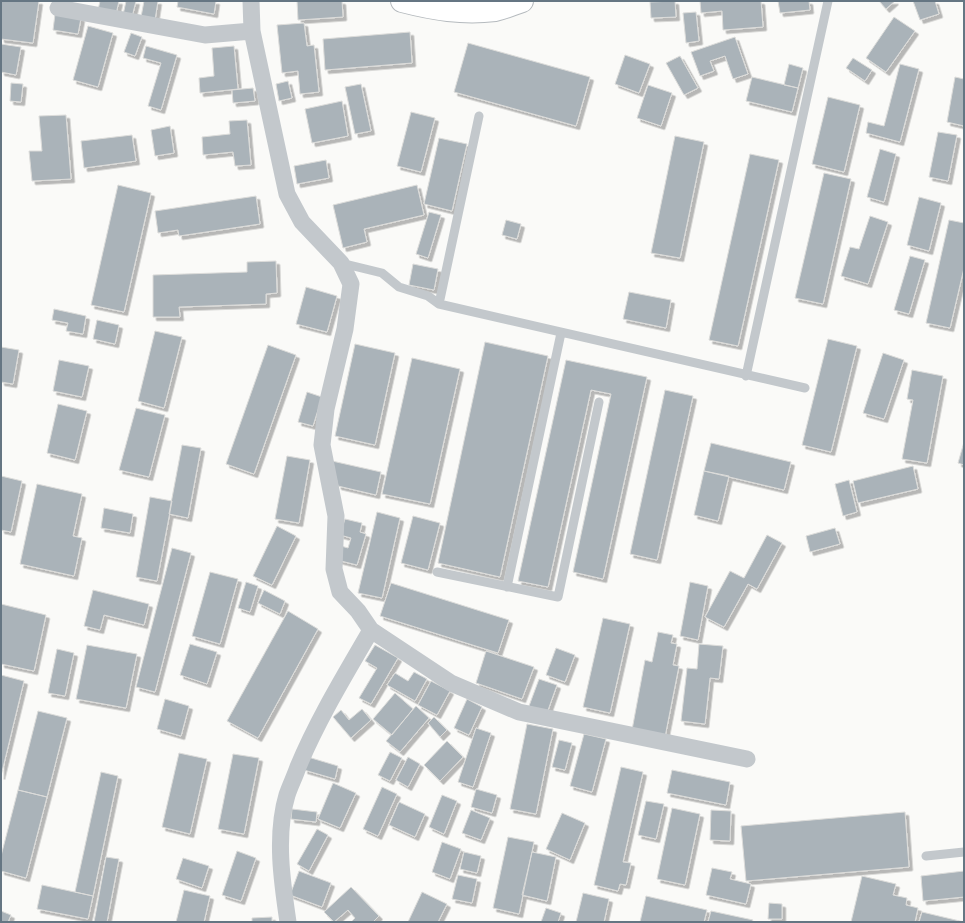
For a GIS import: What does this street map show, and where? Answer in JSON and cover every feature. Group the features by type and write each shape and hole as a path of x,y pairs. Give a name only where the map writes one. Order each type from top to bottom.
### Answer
{"main road":[{"path":"402,1 425,7 455,11 496,10 522,1"}],"street":[{"path":"251,1 252,31 287,194 302,222 341,262 351,284 345,329 326,409 322,445 336,516 334,569 340,592 358,611 370,630 451,684 520,712 747,758"},
{"path":"58,8 205,35 252,31"},
{"path":"288,922 281,874 281,836 287,796 304,752 323,714 370,630"}],"lane":[{"path":"746,376 828,1"},
{"path":"439,304 479,116"},
{"path":"341,262 382,273 399,288 428,296 439,304 746,376 805,388"},
{"path":"507,587 560,333"},
{"path":"437,572 558,598 599,402"},
{"path":"926,856 964,852"}],"building":[{"path":"1,1 39,1 33,43 1,39"},
{"path":"100,1 119,1 116,14 98,10"},
{"path":"126,1 136,1 132,17 123,15"},
{"path":"144,1 158,1 155,20 141,17"},
{"path":"178,1 216,1 214,14 177,7"},
{"path":"297,1 342,1 343,17 298,20"},
{"path":"675,1 676,17 651,18 650,2"},
{"path":"700,1 761,1 763,27 723,30 722,11 701,13"},
{"path":"778,1 809,1 810,10 780,13"},
{"path":"879,1 895,1 886,9"},
{"path":"913,1 935,1 939,14 920,20"},
{"path":"696,12 699,41 686,43 683,13"},
{"path":"55,14 81,18 78,34 53,30"},
{"path":"894,17 915,31 886,72 866,58"},
{"path":"304,23 307,46 314,45 319,92 300,94 298,71 282,73 277,25"},
{"path":"88,26 113,33 98,87 73,80"},
{"path":"410,32 412,63 325,70 323,39"},
{"path":"131,33 142,37 135,56 124,52"},
{"path":"735,37 748,74 733,79 725,56 710,61 714,71 700,76 691,52"},
{"path":"468,43 590,77 576,126 454,92"},
{"path":"1,44 21,47 16,75 1,72"},
{"path":"146,46 177,55 161,110 148,106 161,63 143,58"},
{"path":"234,46 238,89 200,93 199,78 214,76 212,48"},
{"path":"625,55 650,64 639,93 615,84"},
{"path":"680,56 698,88 684,95 666,63"},
{"path":"853,58 872,70 865,81 846,68"},
{"path":"789,64 803,68 798,88 784,85"},
{"path":"900,64 919,69 900,142 866,133 868,122 884,126"},
{"path":"752,77 798,88 792,112 746,101"},
{"path":"955,77 964,79 964,126 947,122"},
{"path":"288,81 292,98 279,101 276,84"},
{"path":"11,83 23,84 21,102 10,101"},
{"path":"361,84 371,131 355,134 345,87"},
{"path":"648,85 672,93 661,126 637,118"},
{"path":"253,88 255,101 233,103 232,90"},
{"path":"828,97 860,105 844,172 812,164"},
{"path":"342,101 348,136 312,143 305,109"},
{"path":"411,112 435,118 421,172 397,166"},
{"path":"66,115 71,179 32,181 29,151 42,151 39,116"},
{"path":"247,120 251,165 235,166 233,152 203,155 202,137 230,134 229,121"},
{"path":"170,126 174,153 155,156 151,130"},
{"path":"938,132 957,135 948,181 929,177"},
{"path":"132,135 136,161 84,168 81,141"},
{"path":"675,136 704,142 680,258 651,253"},
{"path":"439,138 467,144 452,211 424,204"},
{"path":"880,149 896,154 884,202 867,197"},
{"path":"750,154 779,160 738,346 709,340"},
{"path":"326,160 329,178 297,184 294,166"},
{"path":"824,173 851,179 823,304 795,298"},
{"path":"118,185 151,193 124,312 91,305"},
{"path":"417,185 424,215 364,229 367,242 343,248 333,205"},
{"path":"256,196 260,224 179,236 178,230 158,233 155,211"},
{"path":"919,197 941,203 929,251 907,245"},
{"path":"429,212 441,215 428,258 416,254"},
{"path":"870,216 888,222 868,284 841,276 850,247 859,249"},
{"path":"506,220 521,224 517,239 502,235"},
{"path":"949,220 964,223 964,268 950,328 926,323"},
{"path":"910,256 925,260 909,314 894,310"},
{"path":"276,261 277,293 266,294 266,304 179,307 180,317 153,317 153,275 247,272 247,262"},
{"path":"413,264 438,269 434,290 409,285"},
{"path":"306,287 337,296 327,332 296,324"},
{"path":"629,292 671,300 666,328 623,319"},
{"path":"54,309 86,316 83,334 66,331 68,323 52,320"},
{"path":"97,320 119,325 115,344 93,339"},
{"path":"155,331 182,337 164,408 138,401"},
{"path":"828,339 857,346 831,452 802,445"},
{"path":"485,342 548,356 500,577 438,563"},
{"path":"355,344 395,353 375,445 335,436"},
{"path":"268,345 296,355 254,474 226,464"},
{"path":"1,347 19,350 13,384 1,382"},
{"path":"883,353 904,360 884,419 863,413"},
{"path":"412,358 460,369 430,504 382,494"},
{"path":"59,360 89,366 82,397 53,391"},
{"path":"566,360 647,377 603,579 573,572 611,394 591,390 548,587 518,581"},
{"path":"912,370 943,376 927,463 902,459 913,400 907,399"},
{"path":"665,390 693,396 657,560 630,554"},
{"path":"307,392 322,397 313,426 298,422"},
{"path":"58,404 87,411 75,460 47,453"},
{"path":"136,408 165,415 149,477 119,470"},
{"path":"964,442 964,465 958,463"},
{"path":"711,443 791,462 784,490 704,471"},
{"path":"182,445 201,448 188,518 169,514"},
{"path":"287,456 310,460 299,523 275,519"},
{"path":"332,461 381,472 376,495 338,486"},
{"path":"913,466 918,489 858,503 853,481"},
{"path":"704,471 729,476 718,521 694,515"},
{"path":"1,476 22,481 11,532 1,530"},
{"path":"849,480 857,512 843,516 835,484"},
{"path":"37,484 82,494 73,536 82,538 74,576 20,564"},
{"path":"150,497 172,501 157,581 136,577"},
{"path":"104,508 133,514 130,533 101,528"},
{"path":"377,512 400,518 382,598 358,593"},
{"path":"413,516 440,523 428,570 401,563"},
{"path":"345,519 362,523 360,532 366,534 357,565 337,560 341,546 348,548 351,538 340,535"},
{"path":"277,526 296,536 272,585 253,576"},
{"path":"835,528 840,544 810,552 806,536"},
{"path":"767,535 782,543 757,589 748,584 724,627 705,617 730,571 744,578"},
{"path":"172,548 191,553 155,692 136,687"},
{"path":"210,572 238,579 220,644 192,636"},
{"path":"246,582 258,586 250,612 238,608"},
{"path":"690,582 708,586 698,640 680,636"},
{"path":"391,583 509,620 498,653 380,616"},
{"path":"93,590 149,604 144,625 104,615 100,630 84,626"},
{"path":"264,590 285,601 280,614 258,603"},
{"path":"1,604 46,615 34,671 1,664"},
{"path":"288,611 318,629 258,738 227,721"},
{"path":"603,618 630,624 610,713 583,707"},
{"path":"658,632 673,635 671,643 677,644 673,665 679,666 665,737 632,730 645,660 652,662"},
{"path":"190,644 217,652 207,684 180,675"},
{"path":"699,644 723,646 719,679 710,678 705,724 681,721 687,668 697,669"},
{"path":"87,645 137,654 126,708 76,699"},
{"path":"375,645 398,658 371,704 359,698 377,668 365,661"},
{"path":"556,648 575,655 565,682 546,675"},
{"path":"57,649 74,653 65,696 48,693"},
{"path":"486,651 534,667 522,699 476,683"},
{"path":"414,672 427,679 415,701 387,685 395,673 408,681"},
{"path":"1,675 24,681 1,776"},
{"path":"539,679 557,685 547,713 529,706"},
{"path":"431,681 450,691 437,715 418,705"},
{"path":"395,693 413,709 392,735 373,719"},
{"path":"165,699 189,706 181,736 157,729"},
{"path":"467,699 482,707 469,735 454,728"},
{"path":"416,706 429,718 400,752 386,741"},
{"path":"362,709 371,720 351,738 333,717 341,710 349,720"},
{"path":"38,711 67,718 47,797 18,790"},
{"path":"434,717 447,730 440,737 428,723"},
{"path":"527,724 553,729 536,814 510,809"},
{"path":"476,728 491,733 473,787 458,782"},
{"path":"584,734 606,739 592,792 570,786"},
{"path":"559,740 572,743 565,770 552,767"},
{"path":"447,741 463,757 440,781 424,765"},
{"path":"390,752 402,758 390,781 378,775"},
{"path":"179,753 207,759 190,834 162,827"},
{"path":"233,754 259,758 244,834 218,829"},
{"path":"308,757 338,766 335,779 304,770"},
{"path":"408,757 420,764 408,787 396,780"},
{"path":"621,767 643,772 623,862 631,863 626,885 620,884 618,891 594,885"},
{"path":"672,770 730,782 726,805 667,793"},
{"path":"101,772 118,776 93,896 75,892"},
{"path":"333,783 356,793 340,828 318,819"},
{"path":"382,787 397,794 378,836 363,829"},
{"path":"476,789 497,795 492,813 471,807"},
{"path":"18,790 47,797 26,878 1,871 1,856"},
{"path":"442,795 457,801 444,834 429,827"},
{"path":"646,801 664,804 656,839 638,835"},
{"path":"399,802 425,814 415,837 389,825"},
{"path":"672,808 700,814 685,885 657,879"},
{"path":"292,809 317,812 316,822 291,819"},
{"path":"471,810 490,818 481,840 462,833"},
{"path":"711,810 731,811 730,841 710,840"},
{"path":"905,812 909,867 746,881 741,826"},
{"path":"562,813 585,823 570,860 546,849"},
{"path":"317,829 328,835 309,871 297,864"},
{"path":"508,837 534,842 519,914 493,908"},
{"path":"442,842 461,849 450,879 432,872"},
{"path":"237,851 256,858 241,901 222,895"},
{"path":"464,852 481,856 477,873 460,869"},
{"path":"532,852 556,857 547,901 522,895"},
{"path":"106,857 119,859 107,922 94,922"},
{"path":"183,858 209,866 202,888 176,879"},
{"path":"712,868 732,872 730,879 751,884 746,904 706,895"},
{"path":"299,871 331,883 322,907 290,895"},
{"path":"964,871 964,897 923,901 921,876"},
{"path":"458,875 477,879 472,903 452,899"},
{"path":"862,876 896,884 893,895 907,898 906,905 918,908 915,922 851,922"},
{"path":"42,885 93,896 88,919 37,909"},
{"path":"351,887 379,916 374,921 376,922 351,922 355,918 348,910 334,922 324,912"},
{"path":"184,890 210,896 204,922 176,922"},
{"path":"422,892 447,904 438,922 408,922"},
{"path":"583,893 609,899 604,922 576,922"},
{"path":"646,896 707,910 704,922 640,922"},
{"path":"769,903 782,904 782,919 768,919"},
{"path":"546,908 561,913 558,922 541,922"},
{"path":"1,911 11,915 8,922 1,922"},
{"path":"711,911 753,920 752,922 708,922"},
{"path":"922,912 964,922 919,922"},
{"path":"272,917 272,922 252,922 252,918"}]}
